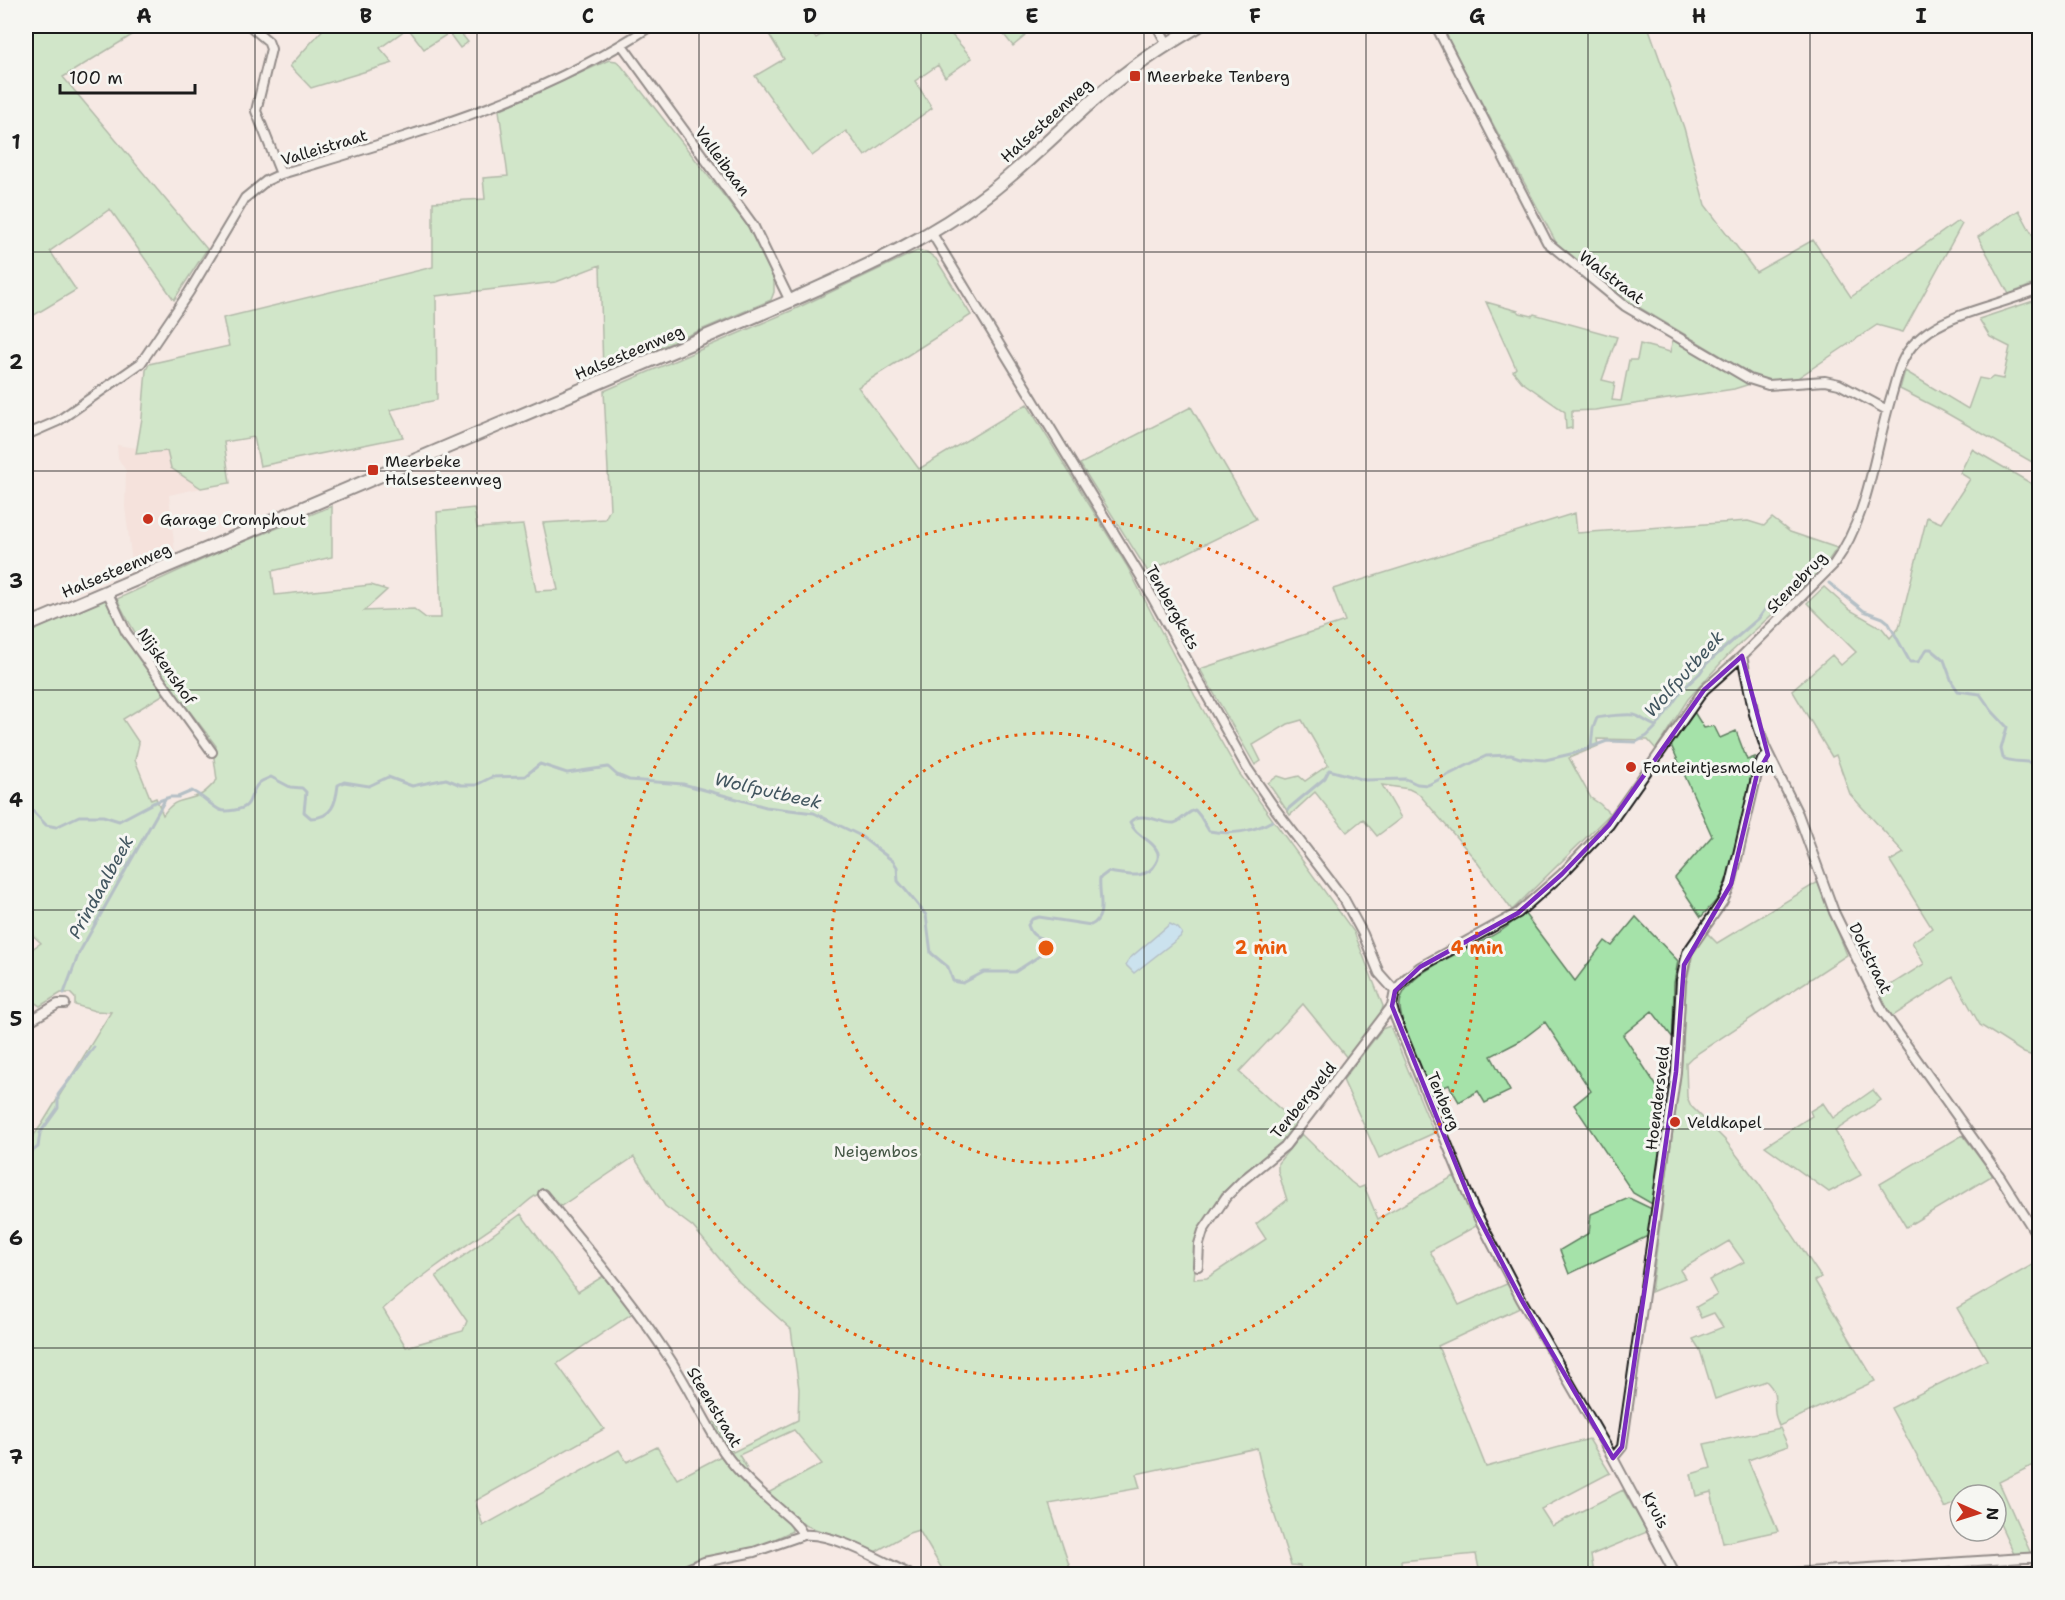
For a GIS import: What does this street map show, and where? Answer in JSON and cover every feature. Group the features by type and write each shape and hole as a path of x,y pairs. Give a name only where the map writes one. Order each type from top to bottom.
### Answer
{"main road":[{"name":"Halsesteenweg","path":"26,626 868,266 931,232 988,194 1039,151 1098,96 1167,44 1198,26"}],"street":[{"path":"250,26 268,41 271,49 256,111 281,174"},
{"name":"Valleistraat","path":"26,435 58,421 141,363 189,292 246,198 266,181 281,174 473,115 515,98 622,45 651,26"},
{"path":"1157,26 1167,44"},
{"name":"Walstraat","path":"1436,26 1547,242 1558,252 1625,306 1749,379 1768,386 1826,381 1839,384 1887,410"},
{"name":"Valleibaan","path":"622,45 753,225 790,301"},
{"name":"Tenbergkets","path":"931,232 1141,577 1247,768 1344,900 1363,934 1379,973 1395,991"},
{"name":"Stenebrug","path":"1395,991 1420,967 1518,913 1562,874 1609,825 1704,690 1742,656 1834,564 1844,549 1861,508 1887,410 1901,364 1908,350 1919,339 1949,321 2040,288"},
{"name":"Nijskenshof","path":"107,591 126,632 212,752"},
{"name":"Dokstraat","path":"1742,656 1754,714 1768,755 1798,813 1834,912 1883,1012 1999,1175 2040,1240"},
{"name":"Hoendersveld","path":"1613,1458 1622,1447 1629,1401 1676,1072 1681,980 1684,965 1687,953 1723,901 1731,884 1757,774 1762,760 1768,755"},
{"name":"Tenberg","path":"1395,991 1392,1006 1401,1033 1473,1207 1521,1299 1613,1458"},
{"path":"26,1023 58,1004 65,1004"},
{"name":"Tenbergveld","path":"1198,1266 1199,1244 1203,1231 1226,1197 1285,1146 1392,1006"},
{"name":"Steenstraat","path":"543,1194 608,1273 654,1335 705,1421 735,1466 792,1520 803,1535"},
{"name":"Kruis","path":"1613,1458 1675,1575"},
{"path":"675,1575 704,1562 754,1552 803,1535 813,1534 872,1556 909,1575"},
{"path":"1776,1575 2037,1558 2040,1571"}],"highlighted area":[{"path":"1742,656 1768,755 1757,774 1731,884 1684,965 1676,1072 1622,1447 1613,1458 1521,1299 1473,1207 1392,1006 1395,991 1420,967 1518,913 1562,874 1609,825 1704,690"}],"shaded area":[{"name":"Garage Cromphout","path":"117,445 137,448 136,454 167,451 171,468 201,488 169,495 175,553 133,570 125,507 126,471 118,458"}],"green space":[{"path":"26,26 147,26 63,77 207,249 174,300 110,209 50,251 76,290 26,320"},
{"path":"326,26 455,26 468,42 460,48 449,33 424,49 408,28 380,48 393,63 311,88 290,66"},
{"path":"764,26 807,26 816,38 835,26 921,26 924,30 931,26 944,26 972,58 945,77 938,65 915,81 932,108 865,156 846,131 812,156 755,76 784,59"},
{"path":"997,26 1018,26 1025,36 1013,46"},
{"path":"1441,26 1648,26 1684,128 1705,205 1756,272 1813,240 1851,297 1958,221 1962,224 1903,332 1877,325 1796,379 1771,381 1753,375 1625,299 1558,246"},
{"path":"609,60 620,64 751,230 774,279 774,292 771,300 603,372 600,265 556,282 436,296 437,400 390,410 403,437 260,466 254,437 224,442 230,483 201,488 171,468 167,451 136,454 146,370 149,364 229,346 223,318 433,267 433,202 485,199 483,178 508,176 499,110"},
{"path":"2019,210 2039,247 2039,282 2009,294 1978,237"},
{"name":"Neigembos","path":"917,251 927,252 936,259 971,315 858,387 919,469 1027,404 1127,566 1195,696 1239,773 1354,932 1383,1006 1381,1016 1348,1059 1303,1004 1239,1072 1299,1126 1274,1151 1222,1193 1199,1230 1194,1279 1207,1278 1266,1239 1256,1224 1287,1200 1278,1171 1278,1163 1302,1134 1351,1182 1359,1188 1364,1186 1378,1219 1454,1176 1478,1225 1430,1251 1459,1305 1509,1283 1520,1308 1438,1346 1486,1467 1589,1439 1610,1473 1541,1509 1552,1526 1623,1490 1647,1532 1591,1555 1594,1574 1480,1574 1476,1554 1401,1561 1402,1574 1302,1574 1300,1566 1291,1565 1267,1492 1257,1448 1136,1474 1140,1488 1049,1504 1072,1574 945,1574 919,1530 875,1552 805,1525 768,1493 822,1464 794,1430 739,1455 747,1468 744,1471 727,1451 710,1424 715,1422 733,1452 798,1420 799,1389 791,1329 739,1282 693,1227 665,1206 634,1157 561,1206 545,1191 536,1195 430,1271 383,1309 406,1347 463,1331 467,1321 436,1276 521,1214 578,1292 605,1275 634,1312 557,1364 604,1429 475,1501 483,1526 619,1450 627,1462 657,1447 677,1479 723,1455 762,1498 791,1525 792,1531 760,1546 702,1559 668,1574 26,1574 26,1146 111,1012 95,1011 75,1005 75,998 70,993 61,993 40,1006 26,997 26,953 41,943 26,929 26,633 106,599 123,633 164,694 123,719 139,743 135,760 151,800 156,798 163,815 176,802 202,794 217,780 214,758 216,746 150,657 117,599 228,548 332,506 332,557 272,571 275,595 371,585 387,590 364,611 414,609 426,618 441,618 437,512 474,508 477,528 523,525 536,591 558,590 543,523 605,519 610,509 604,391 793,310"},
{"path":"2033,301 2040,307 2039,466 1900,389 1905,371 1968,409 1979,378 2003,379 2010,347 1990,337 1979,319"},
{"path":"1486,302 1520,313 1532,316 1534,314 1617,337 1602,380 1615,383 1612,400 1621,401 1629,360 1637,360 1640,344 1670,352 1673,339 1750,384 1734,389 1595,410 1572,411 1572,428 1566,429 1565,412 1522,382 1513,371 1516,368"},
{"path":"1191,407 1256,519 1148,572 1080,464"},
{"path":"1972,449 2039,488 2039,1058 2024,1053 1980,1025 1953,977 1890,1018 1878,993 1924,964 1912,942 1932,928 1890,861 1904,853 1850,794 1836,755 1832,757 1792,690 1832,655 1841,665 1856,652 1807,603 1824,587 1850,610 1882,628 1890,638 1899,628 1927,517 1941,523 1970,479 1960,473"},
{"path":"1575,513 1577,533 1748,521 1764,526 1772,518 1790,532 1837,548 1824,567 1730,653 1688,699 1656,749 1648,740 1597,739 1598,746 1569,758 1591,798 1610,814 1512,910 1474,858 1419,794 1409,789 1382,785 1401,818 1377,836 1363,819 1347,832 1315,792 1290,815 1268,783 1278,776 1287,779 1299,776 1305,781 1328,765 1302,720 1288,724 1253,745 1261,761 1255,765 1200,669 1345,621 1333,589"},
{"path":"1694,712 1704,728 1714,726 1720,738 1736,731 1747,760 1755,757 1732,863 1719,896 1701,917 1675,878 1712,836 1671,745"},
{"path":"1818,882 1847,955 1686,1063 1687,1097 1691,1106 1725,1140 1759,1184 1821,1277 1815,1281 1875,1381 1779,1426 1775,1414 1774,1393 1766,1381 1715,1399 1700,1350 1693,1339 1723,1327 1714,1313 1701,1318 1696,1307 1717,1295 1709,1280 1744,1262 1729,1241 1680,1270 1685,1278 1651,1292 1682,1062 1686,985 1693,953 1706,932 1717,943"},
{"path":"1524,913 1575,981 1605,941 1612,946 1636,917 1678,961 1674,983 1673,1038 1652,1011 1623,1035 1669,1105 1654,1205 1633,1193 1574,1105 1591,1091 1545,1022 1520,1041 1491,1056 1510,1091 1485,1103 1478,1091 1459,1102 1449,1085 1441,1088 1439,1084 1430,1090 1400,1011 1400,1003 1405,991 1427,970 1491,937"},
{"path":"1390,1026 1434,1133 1379,1158 1343,1080 1382,1029"},
{"path":"1873,1090 1881,1100 1835,1131 1861,1175 1829,1192 1765,1146 1812,1116 1810,1111 1823,1103 1833,1118"},
{"path":"1963,1135 1993,1175 1906,1227 1880,1184"},
{"path":"1629,1198 1654,1210 1650,1235 1569,1274 1560,1250 1589,1233 1591,1214"},
{"path":"2039,1261 2039,1462 1999,1483 1948,1483 1948,1507 1945,1508 1891,1408 1987,1360 1957,1308"},
{"path":"1780,1428 1788,1446 1748,1460 1778,1531 1723,1543 1711,1492 1696,1496 1691,1474 1711,1468 1704,1444"},
{"path":"2008,1502 2031,1554 2014,1554 2008,1541"}],"water":[{"path":"1170,924 1182,933 1180,937 1134,973 1126,965 1129,959"}],"waterway":[{"name":"Wolfputbeek","path":"1288,809 1325,778 1329,770 1365,780 1406,779 1417,784 1428,785 1486,756 1511,755 1545,760 1575,753 1607,741 1636,742 1647,736 1657,726 1682,690 1706,664 1759,618 1766,608 1809,568 1817,570"},
{"name":"Wolfputbeek","path":"1829,583 1864,611 1888,622 1910,662 1918,662 1927,649 1931,649 1944,660 1958,691 1980,694 2007,727 2001,749 2003,758 2040,766"},
{"path":"1591,746 1593,728 1597,718 1634,715 1657,726"},
{"name":"Wolfputbeek","path":"26,806 46,825 56,827 79,816 103,816 119,821 153,803 192,791 220,810 229,811 246,806 255,787 271,777 290,787 302,788 306,792 304,812 311,818 324,815 332,808 338,785 344,782 369,786 388,777 412,786 446,779 461,785 476,785 492,777 525,776 540,764 567,773 608,767 617,775 629,780 683,784 766,807 814,813 859,835 893,861 897,867 898,881 926,915 931,953 948,967 953,981 963,983 984,972 1015,972 1047,951 1051,945 1035,936 1030,930 1028,925 1032,919 1039,917 1091,925 1099,917 1101,911 1100,878 1108,872 1135,875 1152,869 1158,860 1158,852 1133,827 1130,822 1135,819 1146,817 1174,823 1195,810 1209,831 1225,833 1249,830 1272,821"},
{"name":"Prindaalbeek","path":"64,993 79,953 166,798"},
{"name":"Prindaalbeek","path":"26,1156 38,1147 40,1133 58,1108 58,1095 94,1047"}],"place":[{"name":"Meerbeke Tenberg","path":"1135,76"},
{"name":"Meerbeke Halsesteenweg","path":"373,470"},
{"name":"Garage Cromphout","path":"148,519"},
{"name":"Fonteintjesmolen","path":"1631,767"},
{"name":"Veldkapel","path":"1675,1122"}]}
